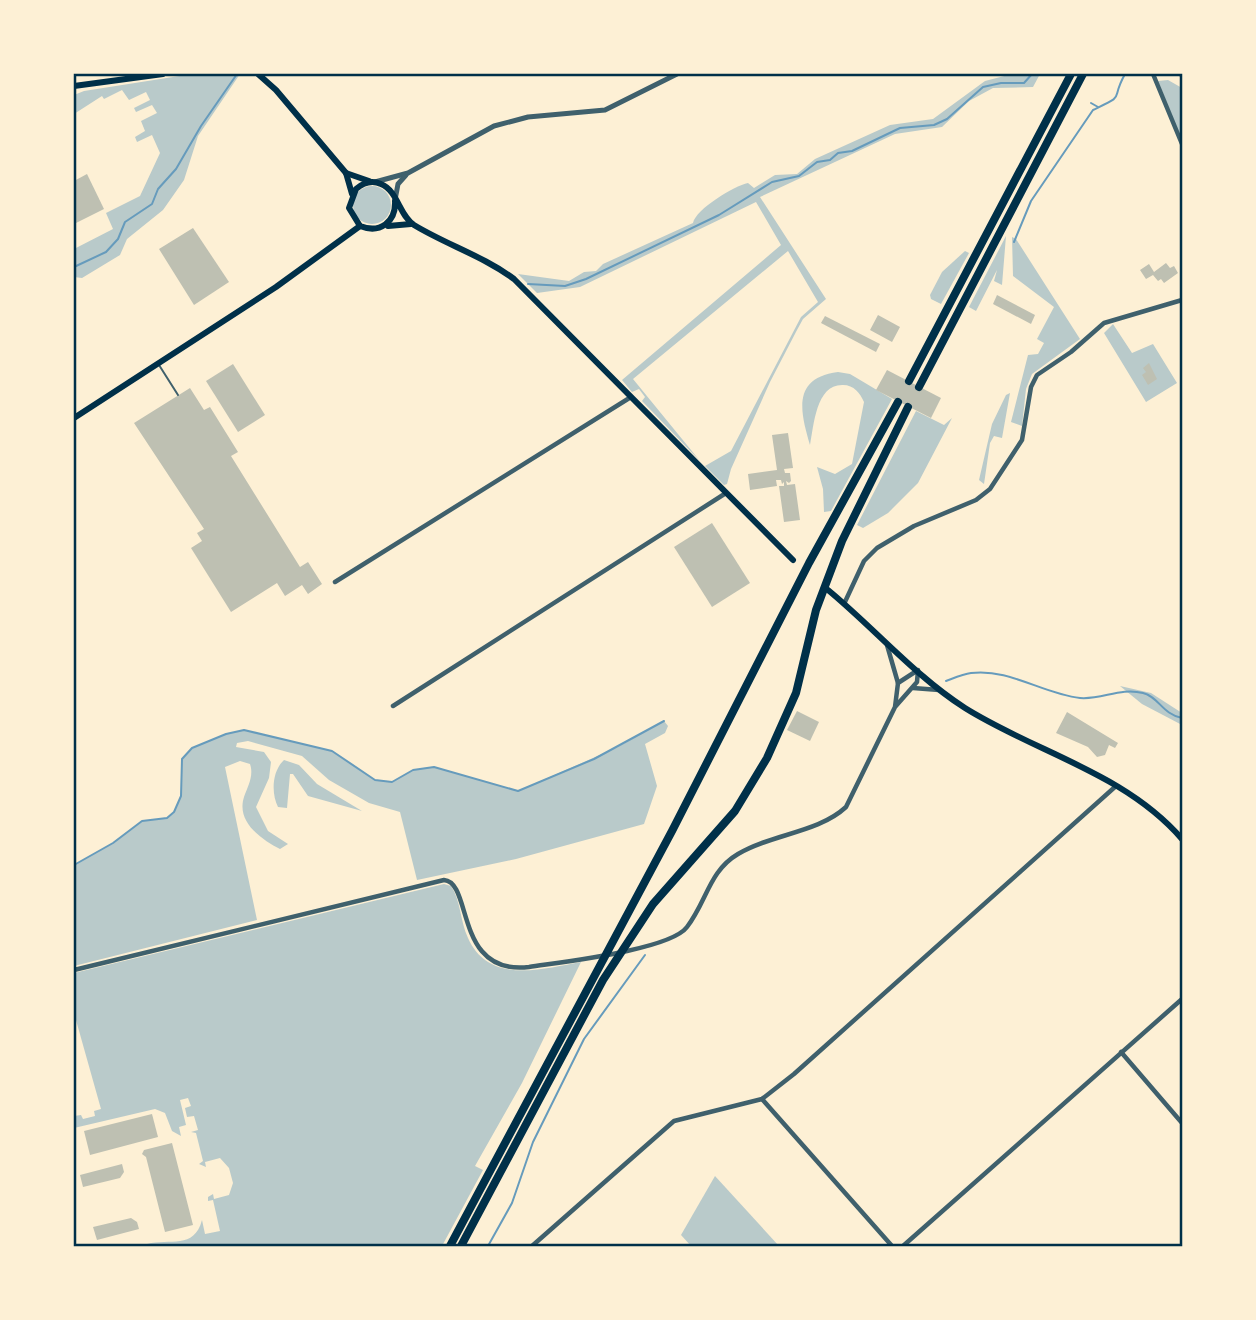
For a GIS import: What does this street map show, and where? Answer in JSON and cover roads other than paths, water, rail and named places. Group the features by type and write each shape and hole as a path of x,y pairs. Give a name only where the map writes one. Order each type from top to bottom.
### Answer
{"highway":[{"path":"909,381 1071,74"},
{"path":"919,387 1083,74"},
{"path":"450,1247 665,844 807,567 898,402"},
{"path":"461,1247 598,988 653,904 735,811 772,748 796,693 816,610 838,551 908,407"}],"main road":[{"path":"74,86 163,74"},
{"path":"258,74 274,87 346,173 352,194 349,208 360,226 375,229 401,223 415,225"},
{"path":"346,173 388,188 402,213 415,225 467,250 514,279 793,560"},
{"path":"352,194 361,185 374,182"},
{"path":"382,227 393,216 395,201"},
{"path":"74,418 276,287 360,226"},
{"path":"828,590 941,691 982,718 1117,786 1154,811 1181,835"}],"street":[{"path":"374,182 408,173 495,126 528,117 605,110 677,74"},
{"path":"1153,74 1182,144"},
{"path":"395,201 398,184 408,173"},
{"path":"844,604 863,564 877,548 911,527 976,500 990,489 1023,438 1031,387 1038,374 1071,352 1104,323 1182,300"},
{"path":"335,582 632,397"},
{"path":"393,706 726,492"},
{"path":"886,640 898,683 895,707"},
{"path":"898,683 918,670"},
{"path":"74,970 444,880 457,887 472,937 495,961 518,968 650,945 672,938 685,929 715,874 732,858 761,843 826,820 843,809 854,794 895,707 918,679 918,670"},
{"path":"912,688 941,691"},
{"path":"532,1247 676,1120 762,1099 819,1054 1117,786"},
{"path":"903,1247 1182,999"},
{"path":"1121,1052 1182,1123"},
{"path":"762,1099 892,1247"}],"lane":[{"path":"159,364 178,395"}],"waterway":[{"path":"74,267 106,252 118,239 125,222 152,204 158,189 176,169 201,126 237,74"},
{"path":"528,284 565,286 586,279 719,215 772,182 799,176 817,162 830,160 838,153 852,151 900,128 934,125 947,119 983,87 1001,83 1024,83 1032,74"},
{"path":"1014,242 1031,201 1093,110 1114,99 1125,74"},
{"path":"1178,74 1182,77"},
{"path":"1091,103 1098,107"},
{"path":"946,681 985,672 1080,698 1119,692 1143,693 1170,713 1182,718"},
{"path":"74,865 113,843 142,821 167,818 174,812 181,796 182,759 192,748 226,734 244,730 332,751 375,780 392,782 413,770 434,767 518,791 594,759 664,721"},
{"path":"488,1246 512,1203 533,1142 584,1039 645,955"}]}
